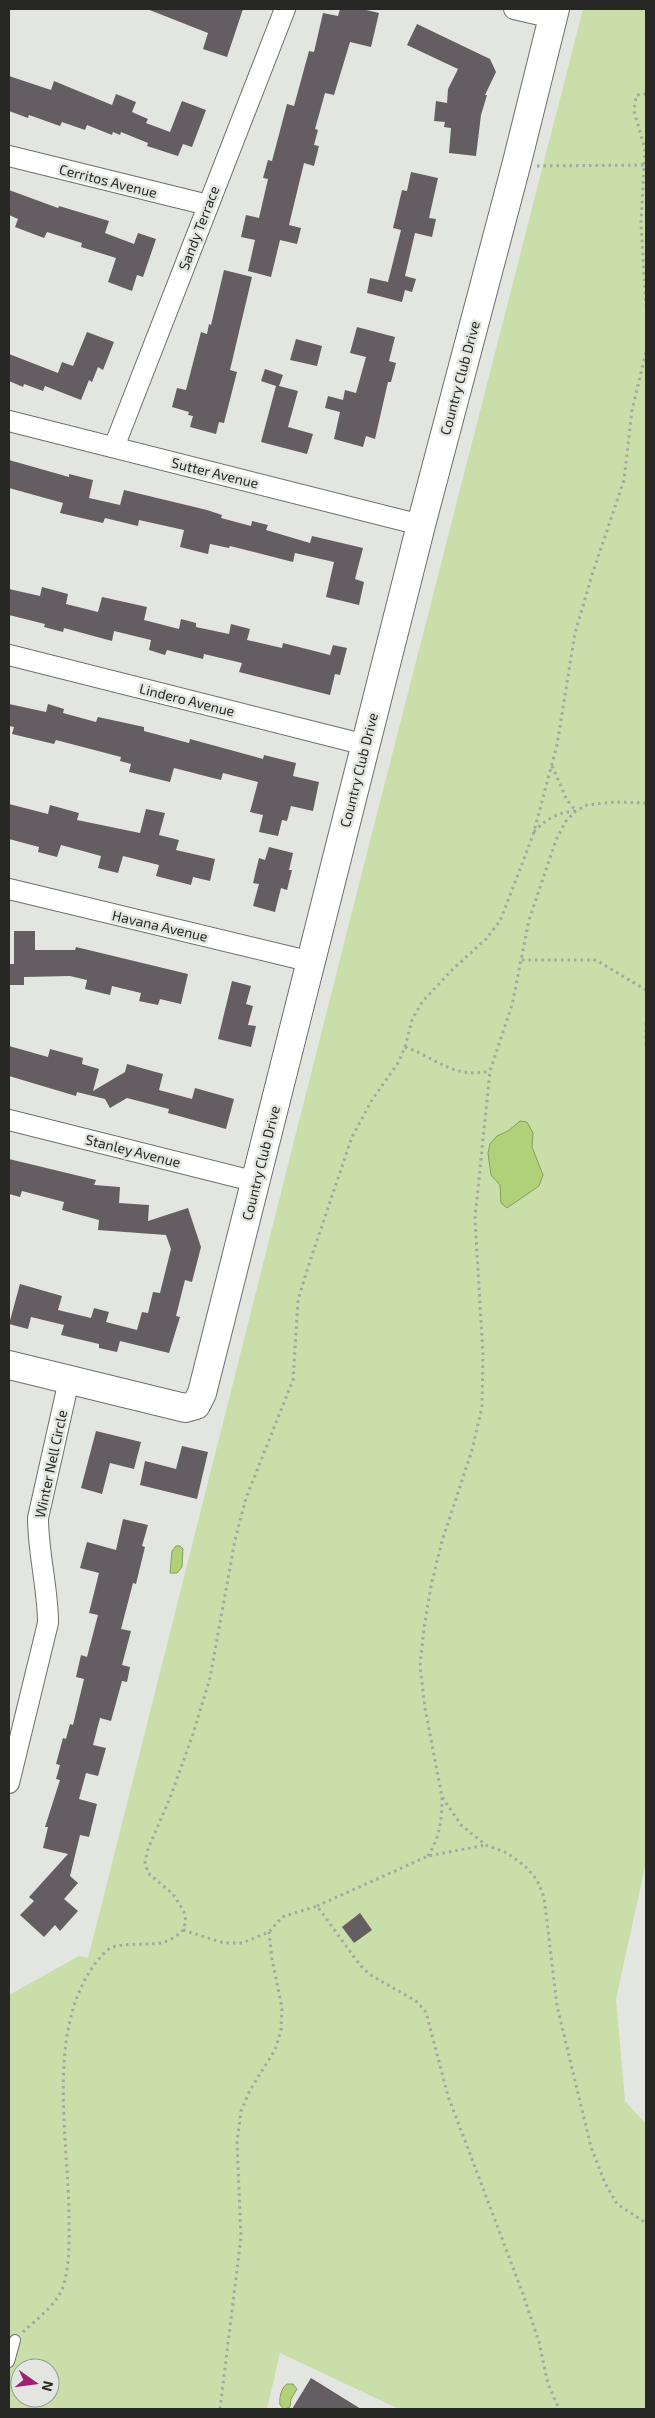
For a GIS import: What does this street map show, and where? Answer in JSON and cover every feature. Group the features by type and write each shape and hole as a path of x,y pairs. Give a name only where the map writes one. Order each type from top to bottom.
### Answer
{"street":[{"name":"Sandy Terrace","path":"114,447 285,9"},
{"path":"514,9 554,14"},
{"name":"Country Club Drive","path":"69,1380 184,1408 196,1405 209,1370 421,525 554,14"},
{"name":"Cerritos Avenue","path":"9,156 208,205"},
{"name":"Sutter Avenue","path":"9,421 421,525"},
{"name":"Lindero Avenue","path":"9,655 366,745"},
{"name":"Havana Avenue","path":"9,889 312,962"},
{"name":"Stanley Avenue","path":"9,1120 257,1182"},
{"path":"9,1365 69,1380"},
{"name":"Winter Nell Circle","path":"9,1783 48,1623 48,1606 38,1540 38,1518 69,1380"}],"lane":[{"path":"9,2362 15,2340"}],"path":[{"path":"646,94 636,96 634,111 643,139 645,165 642,223 646,306"},
{"path":"517,162 530,166 594,167 645,165"},
{"path":"15,2340 46,2311 63,2288 69,2256 64,2084 71,2015 79,1990 92,1966 107,1949 118,1946 164,1942 183,1930 186,1920 184,1912 173,1894 148,1874 145,1862 148,1849 177,1779 210,1678 235,1540 246,1498 293,1380 298,1300 308,1266 352,1137 372,1100 398,1063 405,1047 412,1020 422,1002 452,970 486,940 500,922 533,835 557,745 575,633 624,480 632,410 646,352"},
{"path":"552,765 567,800 576,811"},
{"path":"428,1856 437,1842 442,1818 442,1797 425,1708 420,1666 431,1586 442,1541 472,1450 482,1407 483,1355 475,1218 490,1071 512,1005 529,920 556,840 566,820 576,811 587,805 615,802 646,803"},
{"path":"533,835 540,825 561,812 576,811"},
{"path":"522,960 596,960 646,990"},
{"path":"646,1023 646,1049"},
{"path":"405,1047 454,1071 490,1071"},
{"path":"442,1797 461,1825 486,1845 507,1853 524,1866 537,1880 544,1897 557,2006 591,2147 604,2181 617,2204 646,2223"},
{"path":"183,1930 224,1943 242,1943 269,1932 282,1917 317,1906 428,1856 486,1845"},
{"path":"317,1906 360,1965 369,1974 416,2000 426,2012 448,2096 520,2285 539,2342 548,2384 559,2409"},
{"path":"220,2409 241,2237 237,2142 241,2111 250,2090 275,2050 281,2030 282,2008 272,1959 269,1932"}],"shaded area":[{"path":"583,9 646,9 646,1862 616,1999 625,2101 646,2124 646,2409 399,2409 280,2353 267,2409 9,2409 9,1995 79,1956 88,1958 347,931"},
{"path":"520,1121 527,1122 533,1133 532,1147 543,1175 539,1186 507,1208 501,1203 500,1185 491,1175 488,1153 490,1144 497,1136 508,1131"},
{"path":"176,1546 180,1546 183,1549 182,1567 177,1573 170,1573 172,1551"},
{"path":"287,2384 293,2384 297,2389 291,2399 290,2407 284,2409 280,2405 280,2399 282,2391"}],"building":[{"path":"147,9 243,9 227,57 203,49 208,33"},
{"path":"340,9 362,9 379,13 371,47 350,42 334,95 325,93 315,129 318,130 314,145 319,146 314,166 304,163 289,225 301,228 297,244 280,240 271,277 248,271 255,240 241,237 246,215 259,218 268,179 263,178 268,160 272,161 287,104 294,106 309,51 314,52 323,13 338,16"},
{"path":"417,24 490,59 496,72 485,95 487,95 481,115 476,156 449,153 451,128 444,127 445,122 434,121 436,101 447,103 448,89 458,69 407,45"},
{"path":"9,76 51,90 54,81 112,105 116,94 136,102 132,112 148,119 146,123 170,132 182,101 206,110 192,147 183,144 178,156 147,146 148,143 121,132 120,135 113,132 112,135 87,125 85,130 62,122 60,126 29,115 28,118 9,111"},
{"path":"411,172 438,178 429,218 436,219 432,237 415,233 405,276 416,279 412,292 405,290 402,302 367,293 370,278 388,282 401,230 393,228 402,190 407,191"},
{"path":"9,190 58,208 59,206 109,221 105,233 134,244 138,233 156,239 143,277 137,275 132,291 108,282 116,258 81,247 82,243 47,232 44,238 15,227 18,219 9,215"},
{"path":"224,270 252,277 230,370 237,372 224,423 219,422 216,434 190,427 193,416 188,415 189,412 172,407 177,388 186,390 201,332 207,334 209,324 211,325"},
{"path":"357,327 395,337 389,361 396,363 391,382 388,382 375,439 366,436 363,447 334,439 340,412 325,408 328,396 343,400 345,390 356,393 366,357 350,353"},
{"path":"87,332 114,342 103,370 98,367 92,382 89,380 81,400 45,386 43,391 24,384 23,387 9,381 9,354 58,373 62,362 73,366"},
{"path":"296,339 322,346 317,366 290,360"},
{"path":"265,369 283,375 279,386 298,391 288,427 313,434 307,454 261,442 276,386 261,381"},
{"path":"9,460 69,477 69,474 93,480 89,498 120,505 124,490 207,510 222,515 221,518 251,526 252,521 268,525 266,530 310,543 312,536 363,548 355,579 364,582 359,605 326,597 334,562 295,553 293,562 230,546 229,548 210,544 208,554 180,547 184,530 139,520 138,526 105,518 103,523 60,513 63,503 9,488"},
{"path":"42,587 68,594 66,604 98,612 102,597 147,607 144,620 179,629 181,619 196,623 196,627 229,634 231,624 250,629 247,640 282,648 283,643 330,655 333,645 347,648 340,675 335,674 330,695 239,672 242,663 204,654 203,659 167,650 165,655 149,650 151,640 114,631 112,641 64,628 63,632 44,627 45,624 9,615 9,589 40,596"},
{"path":"9,704 46,712 48,704 64,709 63,713 96,722 98,717 144,727 144,731 189,743 190,739 263,759 264,755 296,763 293,776 319,782 313,811 291,806 287,821 282,820 278,836 259,832 263,815 250,812 258,782 223,773 221,780 174,768 170,782 129,772 131,764 120,761 121,757 56,740 54,744 12,734 14,727 9,726"},
{"path":"9,804 48,814 50,805 79,813 77,820 140,833 146,809 165,813 159,835 179,840 176,850 215,859 210,881 193,877 191,885 156,876 159,865 123,856 118,873 98,868 101,856 61,845 57,857 38,852 39,847 9,839"},
{"path":"269,847 293,853 289,870 292,870 287,890 281,888 275,912 253,906 259,884 253,883 259,858 265,860"},
{"path":"14,931 35,931 35,950 75,950 76,947 188,974 181,1004 160,999 158,1005 139,1001 141,993 112,986 110,995 85,989 87,980 70,976 24,977 24,985 9,985 9,964 14,964"},
{"path":"232,981 251,986 246,1004 253,1006 248,1025 256,1026 251,1047 218,1039"},
{"path":"9,1046 48,1057 50,1049 83,1058 82,1064 99,1069 93,1091 125,1072 127,1064 163,1074 159,1090 192,1099 195,1088 234,1099 226,1129 168,1113 169,1109 127,1098 110,1108 105,1099 77,1092 76,1096 9,1076"},
{"path":"9,1159 96,1180 94,1185 120,1187 119,1203 149,1205 148,1221 188,1208 201,1247 192,1282 185,1280 176,1316 180,1317 169,1353 120,1341 117,1352 99,1348 99,1344 61,1335 64,1325 31,1317 28,1329 9,1324 20,1284 62,1296 58,1310 91,1318 94,1308 109,1312 106,1322 137,1330 142,1312 148,1313 153,1292 160,1293 171,1249 166,1235 98,1230 99,1220 62,1210 64,1202 22,1191 20,1197 9,1194"},
{"path":"96,1431 141,1442 134,1469 110,1463 102,1494 81,1488"},
{"path":"182,1446 208,1452 197,1499 140,1485 145,1461 176,1469"},
{"path":"123,1519 148,1525 142,1546 145,1547 136,1584 133,1583 121,1629 131,1631 122,1665 130,1667 127,1682 122,1681 111,1721 100,1718 93,1745 106,1748 98,1776 86,1773 79,1799 97,1804 89,1837 80,1835 70,1876 78,1883 64,1899 78,1911 60,1931 55,1925 44,1937 20,1915 34,1901 29,1897 68,1854 43,1848 48,1827 45,1827 60,1780 56,1779 60,1765 56,1764 63,1738 66,1739 70,1724 73,1725 84,1679 76,1677 81,1655 87,1657 98,1615 89,1613 99,1573 80,1568 87,1542 116,1550"},
{"path":"360,1913 372,1930 354,1943 342,1927"},
{"path":"311,2378 361,2409 292,2409"}]}
